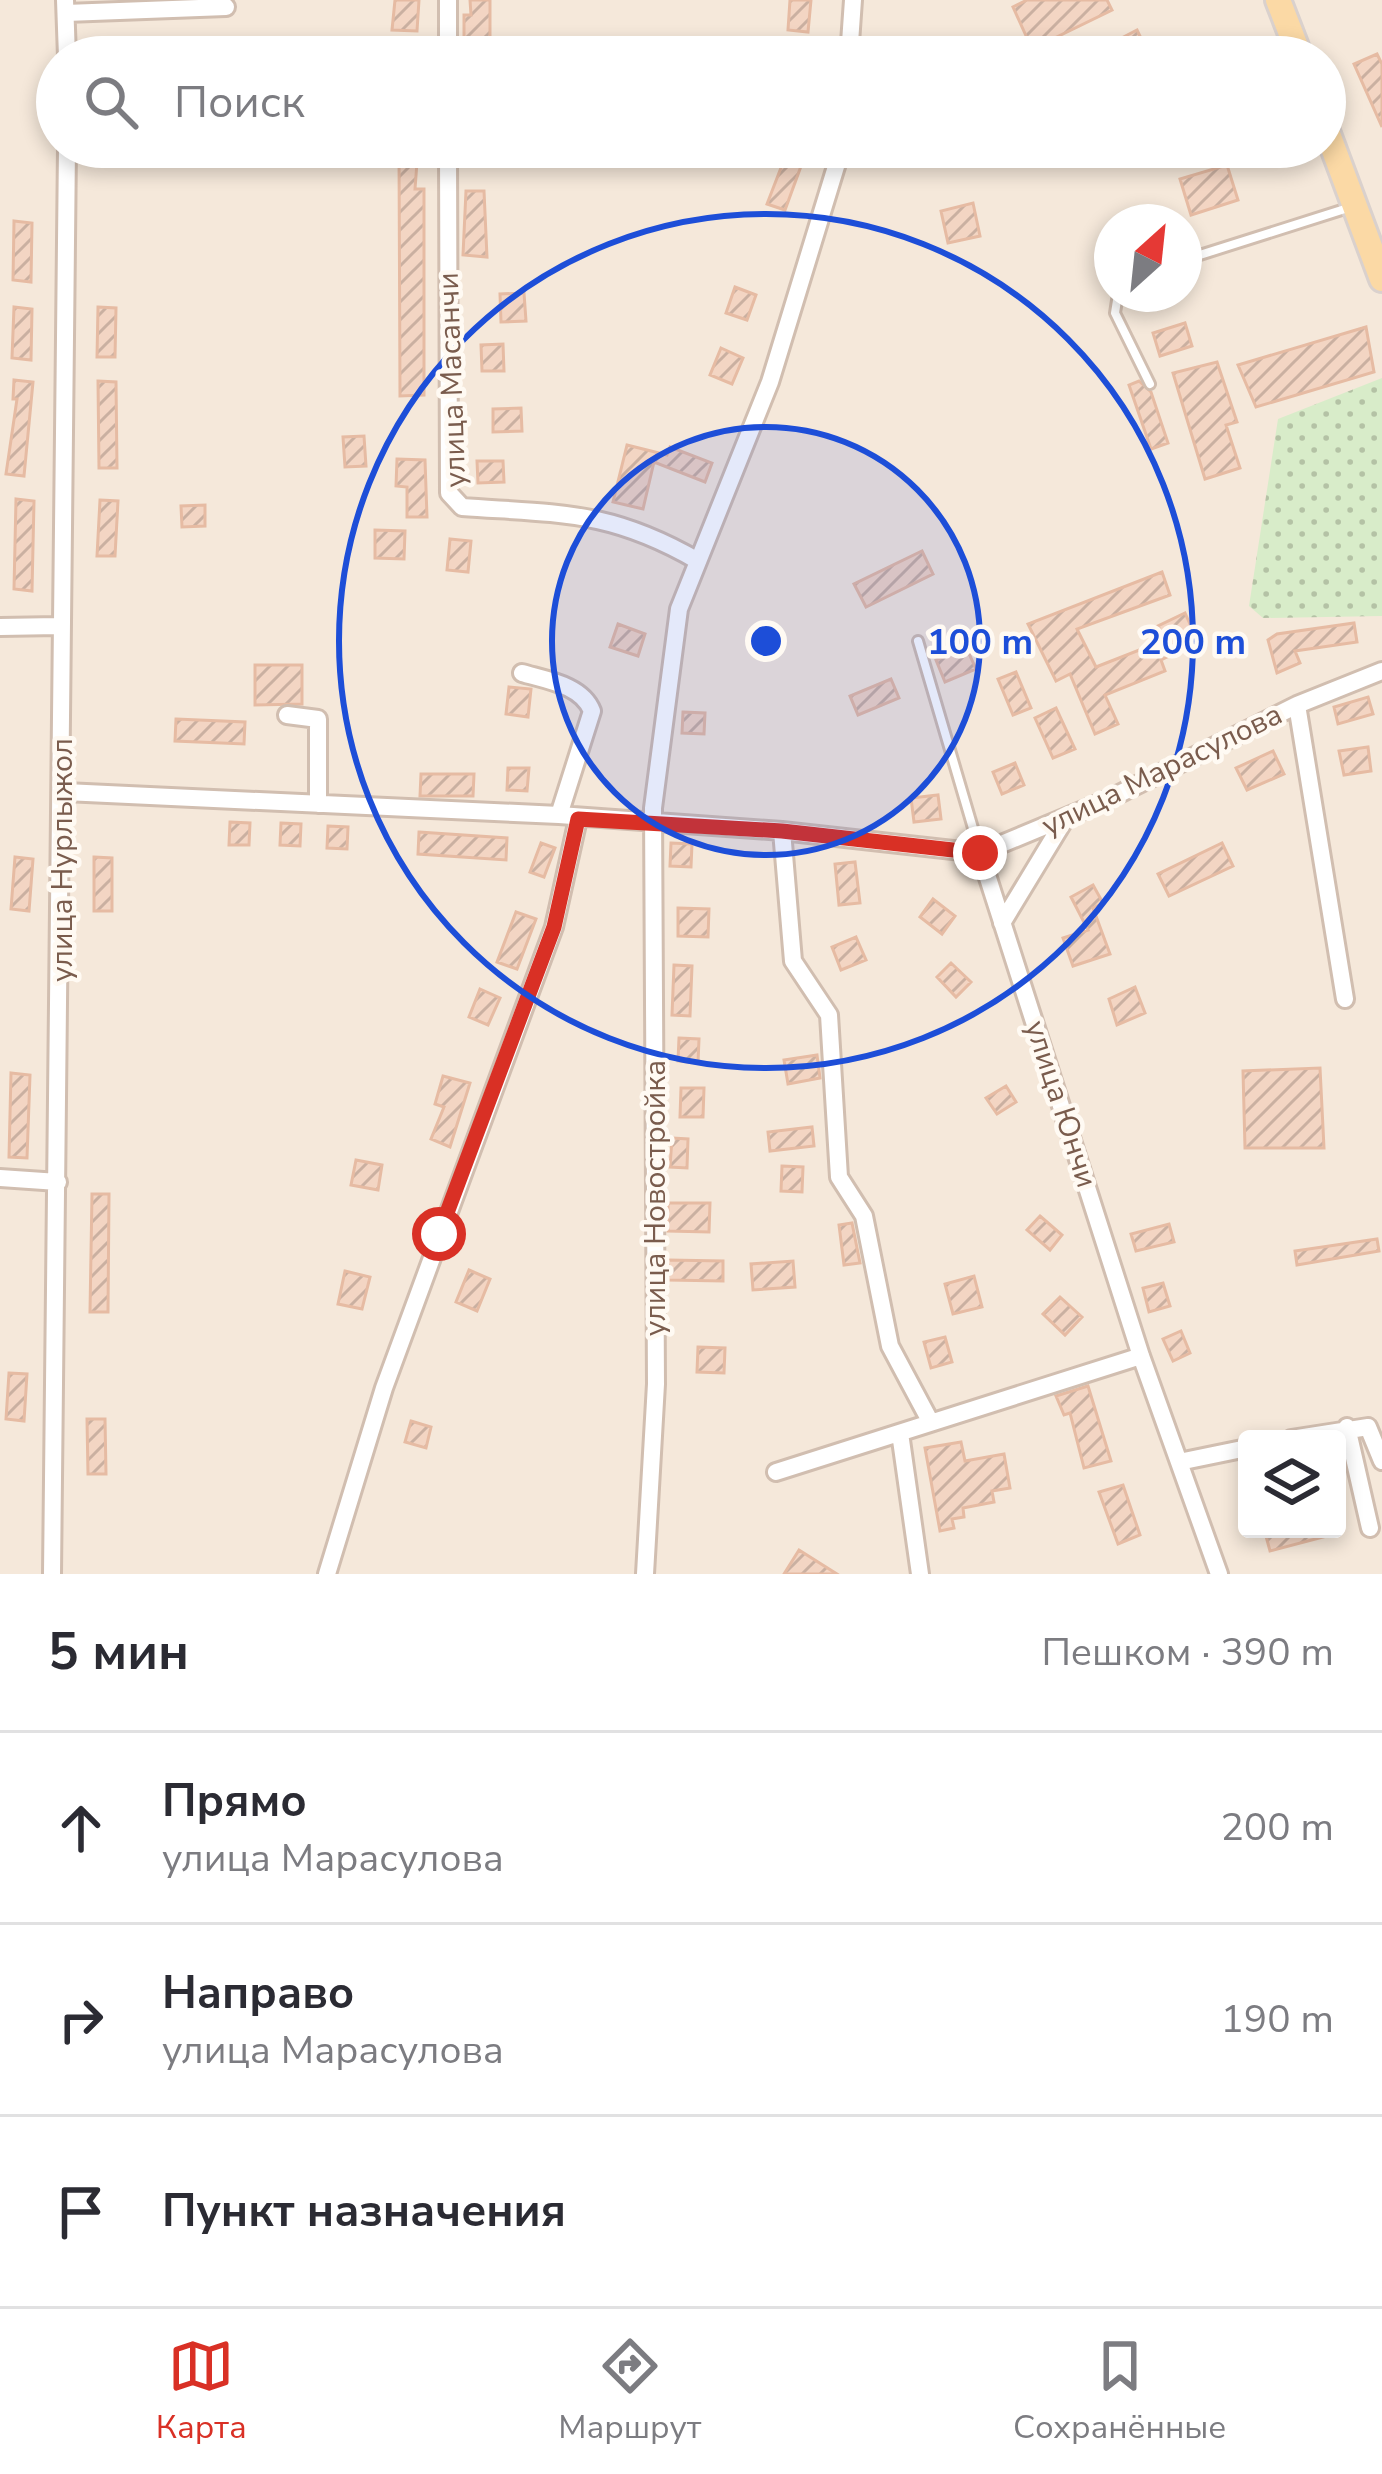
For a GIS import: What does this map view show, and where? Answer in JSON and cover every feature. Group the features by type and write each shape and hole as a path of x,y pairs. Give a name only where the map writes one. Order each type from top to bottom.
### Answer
{"main road":[{"path":"1278,0 1292,36"},
{"path":"1341,168 1382,279"}],"street":[{"path":"448,0 448,36"},
{"path":"850,36 853,0"},
{"path":"67,36 66,6 226,7"},
{"name":"улица Нурлыжол","path":"52,1574 65,792 58,626 69,321 68,168"},
{"name":"улица Масанчи","path":"448,168 449,494 462,507 604,518 650,533 698,561"},
{"path":"653,823 679,609 770,382 836,168"},
{"path":"0,627 58,626"},
{"name":"улица Марасулова","path":"65,792 782,831 980,853 1066,819 1297,705 1382,671"},
{"path":"327,1574 384,1388 554,927 568,817 592,711 588,699 566,686 521,673"},
{"path":"1297,705 1345,999"},
{"path":"287,715 318,718 318,804"},
{"path":"1002,923 1066,819"},
{"name":"улица Новостройка","path":"645,1574 656,1384 653,823"},
{"path":"782,831 793,961 829,1015 839,1177 864,1216 890,1346 929,1419"},
{"name":"улица Юнчи","path":"980,853 1141,1356 1219,1574"},
{"path":"0,1178 58,1182"},
{"path":"776,1472 900,1433 929,1419 1141,1356"},
{"path":"1347,1427 1370,1528"},
{"path":"1333,1430 1368,1427 1381,1455"},
{"path":"900,1433 920,1574"},
{"path":"1179,1462 1238,1450"}],"lane":[{"path":"1202,254 1355,206"},
{"path":"1115,312 1150,384"},
{"path":"918,641 980,853"}],"shaded area":[{"path":"0,0 1382,0 1382,1574 0,1574"}],"green space":[{"path":"1382,378 1382,616 1263,618 1249,606 1278,419"}],"building":[{"path":"395,0 419,0 417,31 392,30"},
{"path":"470,0 490,0 490,36 464,36 464,15 471,15"},
{"path":"790,0 811,0 808,32 788,30"},
{"path":"1027,0 1107,0 1112,10 1059,36 1026,36 1013,7"},
{"path":"1377,54 1382,64 1382,127 1354,64"},
{"path":"399,168 417,168 415,189 424,189 424,395 400,396"},
{"path":"781,168 800,168 785,210 767,204"},
{"path":"1228,168 1238,200 1202,211 1202,204 1188,204 1180,179"},
{"path":"466,191 484,191 487,257 463,255"},
{"path":"973,203 980,236 948,243 941,211"},
{"path":"14,221 32,223 31,282 13,280"},
{"path":"735,287 756,295 747,320 726,313"},
{"path":"524,293 526,321 501,322 500,294"},
{"path":"14,307 32,309 31,360 12,358"},
{"path":"98,307 116,308 115,357 97,357"},
{"path":"1185,323 1192,346 1160,356 1153,333"},
{"path":"1366,327 1374,372 1256,407 1238,365"},
{"path":"503,344 504,371 482,371 481,345"},
{"path":"721,348 743,358 732,384 710,375"},
{"path":"1217,362 1237,422 1226,425 1240,468 1205,479 1173,373"},
{"path":"14,380 33,382 24,476 6,474 17,399 13,399"},
{"path":"98,381 116,382 117,468 99,468"},
{"path":"1139,381 1151,392 1168,443 1151,449 1129,385"},
{"path":"521,408 522,431 493,432 493,409"},
{"path":"364,436 366,466 345,467 343,437"},
{"path":"627,445 667,455 670,447 712,463 705,482 654,462 643,509 613,502"},
{"path":"397,459 425,460 427,517 407,517 407,487 396,486"},
{"path":"477,461 503,461 504,482 478,483"},
{"path":"16,499 34,501 32,591 14,589"},
{"path":"100,500 118,501 115,556 97,556"},
{"path":"205,505 205,526 182,527 181,506"},
{"path":"375,530 405,531 404,559 375,558"},
{"path":"450,539 471,541 468,572 447,570"},
{"path":"922,551 933,574 866,607 854,584"},
{"path":"1162,572 1170,595 1077,629 1096,667 1165,640 1158,626 1185,613 1198,642 1161,660 1165,671 1105,695 1118,724 1095,734 1070,674 1056,681 1028,624"},
{"path":"1354,623 1357,642 1295,651 1300,663 1277,673 1268,640 1277,634"},
{"path":"618,624 645,634 638,656 610,647"},
{"path":"966,647 976,669 945,682 936,660"},
{"path":"255,665 302,665 302,704 255,705"},
{"path":"1016,672 1031,708 1013,715 998,679"},
{"path":"891,679 899,698 858,715 850,696"},
{"path":"509,687 531,689 528,717 506,714"},
{"path":"1368,697 1373,714 1338,724 1334,707"},
{"path":"1056,708 1075,749 1053,758 1035,718"},
{"path":"683,712 705,713 704,734 682,733"},
{"path":"176,719 245,722 244,744 175,741"},
{"path":"1368,747 1371,771 1344,775 1339,751"},
{"path":"1273,751 1284,774 1247,790 1236,768"},
{"path":"1015,763 1024,785 1002,794 993,772"},
{"path":"508,768 529,768 527,791 507,790"},
{"path":"421,774 474,774 473,796 420,796"},
{"path":"938,795 941,819 914,822 911,798"},
{"path":"230,822 250,823 249,845 229,845"},
{"path":"281,823 301,824 300,846 280,845"},
{"path":"328,826 348,827 347,849 327,848"},
{"path":"419,832 507,838 506,860 418,854"},
{"path":"541,843 555,848 544,877 530,872"},
{"path":"671,843 692,844 691,867 670,866"},
{"path":"1222,843 1233,866 1169,896 1158,874"},
{"path":"15,857 33,859 29,911 11,909"},
{"path":"94,857 112,858 112,911 94,911"},
{"path":"855,862 860,903 839,905 835,864"},
{"path":"1093,885 1103,903 1093,908 1110,954 1073,966 1063,938 1088,930 1071,897"},
{"path":"933,899 955,916 942,934 920,917"},
{"path":"678,908 709,909 708,937 678,936"},
{"path":"516,912 536,919 517,969 497,962"},
{"path":"856,937 866,960 841,970 832,947"},
{"path":"951,963 971,982 956,997 937,977"},
{"path":"674,965 692,966 690,1016 672,1015"},
{"path":"1135,987 1145,1013 1117,1025 1109,999"},
{"path":"480,989 500,998 488,1025 469,1017"},
{"path":"679,1038 699,1039 698,1063 678,1061"},
{"path":"817,1055 820,1078 788,1084 784,1060"},
{"path":"1320,1068 1324,1148 1245,1148 1243,1071"},
{"path":"11,1073 30,1075 27,1158 9,1157"},
{"path":"443,1076 470,1083 450,1147 431,1139 444,1107 435,1104"},
{"path":"1006,1086 1016,1102 997,1114 986,1098"},
{"path":"681,1088 704,1088 703,1117 680,1117"},
{"path":"812,1127 814,1146 770,1151 768,1132"},
{"path":"672,1138 688,1139 687,1168 670,1167"},
{"path":"356,1160 382,1165 378,1190 351,1185"},
{"path":"782,1166 803,1167 802,1192 781,1191"},
{"path":"92,1194 109,1194 108,1312 90,1312"},
{"path":"668,1203 710,1203 709,1232 668,1231"},
{"path":"1040,1216 1062,1235 1050,1250 1027,1230"},
{"path":"852,1223 860,1263 844,1265 839,1225"},
{"path":"1169,1224 1174,1242 1136,1251 1131,1234"},
{"path":"1377,1239 1379,1251 1297,1265 1295,1251"},
{"path":"668,1260 723,1261 723,1281 668,1280"},
{"path":"793,1261 795,1287 753,1290 751,1264"},
{"path":"469,1270 490,1279 477,1311 456,1302"},
{"path":"345,1271 370,1277 362,1309 338,1304"},
{"path":"974,1276 982,1307 953,1314 945,1284"},
{"path":"1163,1283 1170,1306 1149,1312 1143,1288"},
{"path":"1060,1297 1082,1317 1065,1335 1043,1314"},
{"path":"1181,1331 1190,1353 1173,1361 1163,1339"},
{"path":"945,1337 952,1362 931,1368 924,1342"},
{"path":"698,1347 725,1348 724,1373 697,1372"},
{"path":"9,1373 27,1374 24,1421 6,1419"},
{"path":"1088,1386 1111,1461 1084,1468 1070,1413 1064,1415 1056,1396"},
{"path":"87,1419 105,1419 106,1474 88,1474"},
{"path":"411,1421 431,1427 426,1448 405,1442"},
{"path":"961,1442 965,1461 1004,1454 1010,1488 992,1491 994,1502 963,1508 964,1517 952,1519 954,1528 940,1531 925,1448"},
{"path":"1123,1485 1140,1535 1118,1544 1099,1492"},
{"path":"1266,1538 1319,1538 1270,1551"},
{"path":"799,1550 837,1574 784,1574"}],"route":[{"path":"439,1234 554,927 578,819 782,831 980,853"}]}
